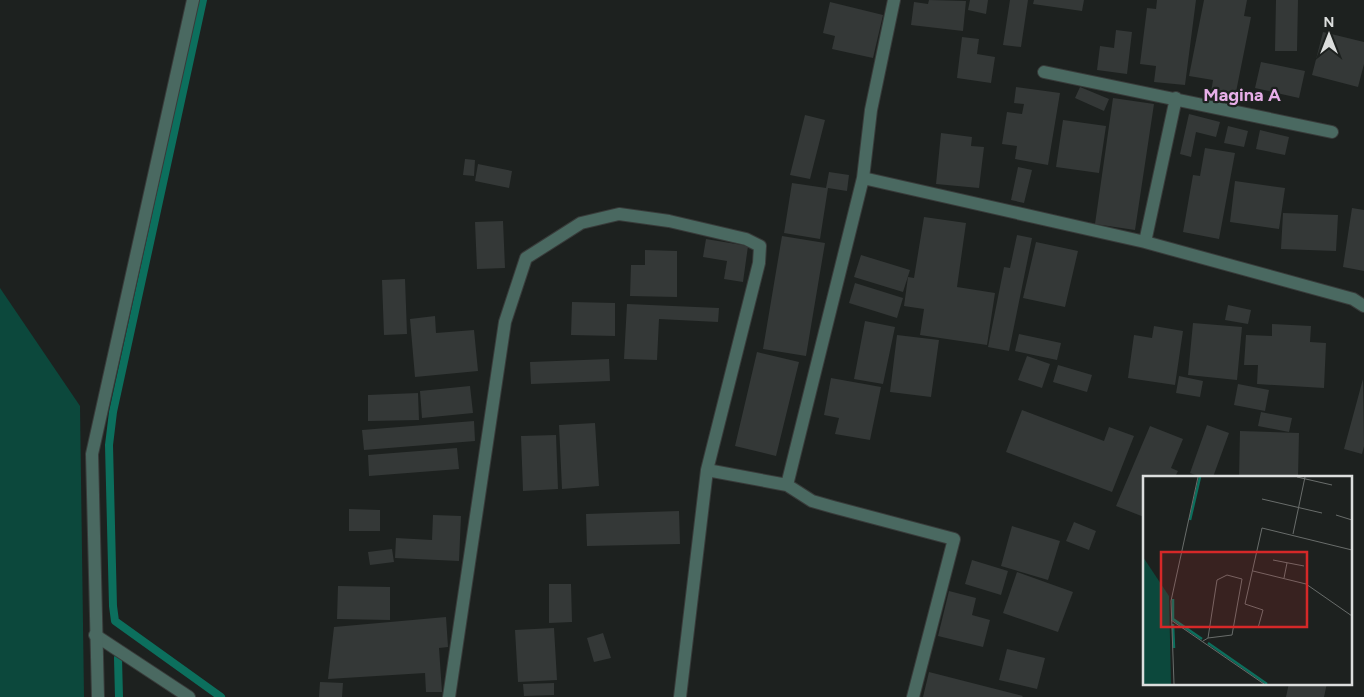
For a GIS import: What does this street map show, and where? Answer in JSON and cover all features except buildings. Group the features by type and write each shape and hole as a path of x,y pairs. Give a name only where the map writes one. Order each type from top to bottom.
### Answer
{"street":[{"path":"98,697 92,454 193,0"},
{"path":"787,485 862,178 871,110 894,0"},
{"path":"1044,72 1332,132"},
{"path":"1145,242 1176,98"},
{"path":"862,178 1145,242 1353,299 1364,306"},
{"path":"449,697 505,322 526,258 582,223 619,214 668,220 746,239 760,246 759,263 707,470 680,697"},
{"path":"707,470 787,485 812,500 833,508 954,539 913,697"},
{"path":"95,635 189,697"}],"green space":[{"path":"0,288 80,406 84,697 0,697"}],"waterway":[{"path":"203,0 113,412 109,445 113,606 115,621 221,697"},
{"path":"118,658 119,697"}],"district":[{"name":"Magina A","path":"1242,95"}]}
